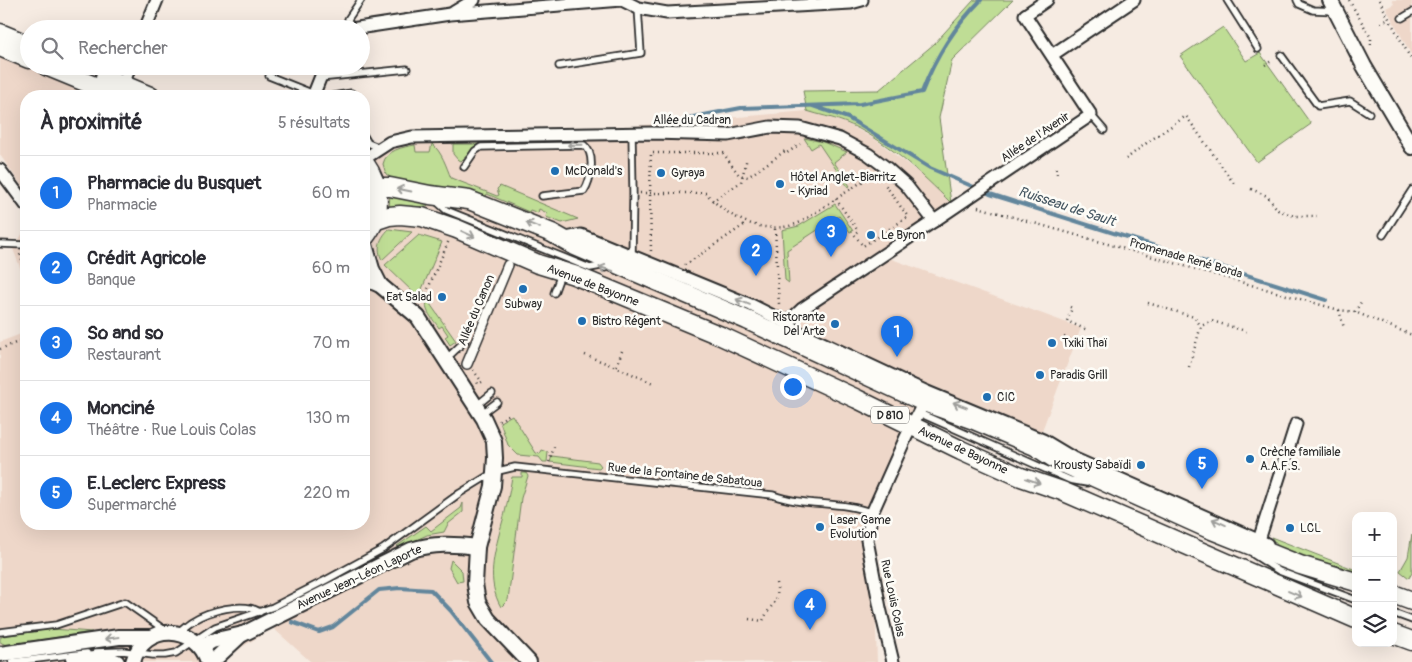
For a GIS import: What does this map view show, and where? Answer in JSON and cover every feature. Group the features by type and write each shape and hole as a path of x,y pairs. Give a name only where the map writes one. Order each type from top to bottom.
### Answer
{"main road":[{"path":"0,34 20,42"},
{"path":"0,47 20,55"},
{"path":"74,75 121,90"},
{"path":"94,75 121,90"},
{"path":"370,170 377,187 378,205 374,222 370,229"},
{"name":"Avenue de Bayonne","path":"377,187 390,187 469,200 552,233 575,246 747,320 914,412 961,450 1014,474 1062,491 1352,617"},
{"name":"Avenue de Bayonne","path":"374,222 389,216 430,215 457,229 538,264 914,412 974,420 1035,446 1058,461 1209,529 1277,563 1300,565 1352,581"},
{"path":"1397,595 1412,601"},
{"path":"1397,635 1412,641"}],"street":[{"path":"149,20 157,0"},
{"path":"450,14 474,0"},
{"path":"370,26 450,14 622,0 638,8 667,13 851,3 862,0"},
{"path":"1047,0 1025,15 1091,115"},
{"path":"1052,55 1134,0"},
{"path":"1334,4 1412,135"},
{"path":"1334,4 1385,104 1412,147"},
{"path":"121,90 127,75"},
{"path":"316,90 321,75"},
{"name":"Allée de l'Avenir","path":"934,221 1091,115"},
{"name":"Allée du Cadran","path":"370,156 390,142 412,137 632,134 728,135 770,127 800,128 840,139 868,154 906,185 934,221"},
{"path":"0,170 20,197"},
{"path":"787,323 802,309 934,221"},
{"name":"Avenue de Bayonne","path":"562,239 581,235 751,305 787,323 799,332 925,391 1043,440 1073,458 1259,540 1267,544 1277,563"},
{"path":"370,262 380,284"},
{"name":"Allée du Canon","path":"468,365 508,265"},
{"path":"370,280 380,284 418,317 478,410 494,442 493,486 477,547 474,572 478,602 488,619 529,662"},
{"name":"Rue Louis Colas","path":"893,662 867,540 872,513 914,412"},
{"path":"1259,540 1296,424"},
{"name":"Avenue Jean-Léon Laporte","path":"198,644 243,634 411,550 428,545 449,544 477,547"},
{"path":"135,657 142,644 151,637 160,633 172,633 184,635 198,644 208,662"},
{"name":"Avenue Jean-Léon Laporte","path":"212,662 243,634"},
{"path":"0,654 119,637 151,637"},
{"path":"73,662 101,659 110,659 117,662"}],"lane":[{"path":"348,20 361,0"},
{"path":"1227,0 1258,49"},
{"path":"1297,0 1299,4 1313,10 1334,4"},
{"path":"559,66 641,53 638,8"},
{"path":"1402,18 1412,12"},
{"path":"1281,55 1318,106 1350,101 1369,113"},
{"path":"370,73 407,69"},
{"path":"320,78 349,75"},
{"path":"269,76 302,90"},
{"path":"1091,115 1104,130"},
{"path":"632,134 634,193 632,256"},
{"path":"370,144 380,148"},
{"path":"464,168 475,151 481,147 584,145 588,148 590,151 590,178 584,191 542,196"},
{"path":"1383,236 1412,190"},
{"path":"430,195 446,210 590,268 601,266 610,270"},
{"path":"430,215 446,210"},
{"path":"0,244 20,245"},
{"path":"590,268 593,274"},
{"path":"554,293 562,272"},
{"path":"664,292 724,318"},
{"path":"639,294 1070,480 1096,485 1138,504"},
{"path":"446,358 465,341"},
{"path":"884,391 914,412"},
{"path":"478,410 492,393"},
{"path":"478,410 498,402"},
{"name":"Rue de la Fontaine de Sabatoua","path":"494,472 516,467 553,470 773,495 786,500 860,508 872,513"},
{"path":"12,662 100,652 123,651 135,657 176,653 198,644 216,627 260,612 317,585 383,549 460,493 494,472"},
{"path":"1070,480 1075,489 1256,571 1277,563"},
{"path":"1197,531 1222,542"},
{"path":"1247,552 1277,563 1352,598"},
{"path":"0,632 56,625 125,602 172,633 194,620 213,612 242,607 255,608 260,612"},
{"path":"1397,614 1412,620"},
{"path":"45,658 73,644"}],"path":[{"path":"1349,0 1371,38 1370,47 1374,56"},
{"path":"1379,0 1412,61"},
{"path":"1381,22 1389,19"},
{"path":"1126,159 1186,116 1235,185"},
{"path":"651,251 651,153 723,153 739,175 748,177 785,151 787,153 800,144"},
{"path":"712,201 741,182 747,158"},
{"path":"1056,168 1057,174"},
{"path":"634,193 706,193 712,201 729,214 747,223 776,229 793,226 801,222 877,172"},
{"path":"836,198 858,231 854,234 863,246 908,217 882,179"},
{"path":"1251,189 1267,196 1278,210 1294,216 1317,216"},
{"name":"Promenade René Borda","path":"973,209 979,206 1338,310 1355,312 1412,336"},
{"path":"686,265 747,223"},
{"path":"776,229 776,266"},
{"path":"424,298 449,240"},
{"path":"777,273 779,304"},
{"path":"1355,312 1361,302"},
{"path":"1148,303 1194,317 1201,326"},
{"path":"1070,307 1072,308 1067,321 1087,330"},
{"path":"1338,310 1344,328"},
{"path":"1201,326 1212,322 1249,332"},
{"path":"1189,367 1201,326"},
{"path":"1064,337 1071,340"},
{"path":"0,349 20,341"},
{"path":"616,368 622,351"},
{"path":"584,355 653,383"},
{"path":"468,365 482,382 478,384 468,365"},
{"path":"498,422 510,412"},
{"path":"549,462 554,447"},
{"path":"749,619 763,621 778,598 776,583"}],"shaded area":[{"path":"1392,0 1412,0 1412,56 1386,8 1394,4"},
{"path":"0,56 20,64 20,75 48,75 85,90 20,90 20,183 0,155"},
{"path":"807,111 844,122 876,140 927,179 951,203 878,254 1081,328 1041,433 933,386 888,484 872,513 877,662 311,662 273,628 217,662 0,662 0,342 20,334 20,530 370,530 370,143 633,126"},
{"path":"20,238 20,267 13,249"}],"green space":[{"path":"974,0 1013,0 952,60 939,118 951,203 915,168 873,137 844,122 807,111 803,91 879,90 934,44"},
{"path":"1223,27 1246,61 1260,53 1311,124 1257,162 1180,56"},
{"path":"804,138 823,142 847,152 834,162 850,186 848,187 819,144 811,149"},
{"path":"432,144 441,155 451,178 497,196 499,195 497,189 500,186 578,219 562,223 546,217 547,213 539,209 538,213 530,210 529,212 487,194 484,201 393,179 386,174 383,164 391,152 415,145 416,152 430,152"},
{"path":"453,144 479,144 461,161 453,154"},
{"path":"390,193 429,204 427,206 389,210"},
{"path":"835,204 853,231 850,232 839,216 787,250 789,283 785,280 782,230 799,226"},
{"path":"389,229 412,232 382,260 379,247 383,236"},
{"path":"419,235 442,242 422,289 425,293 422,295 415,294 385,265"},
{"path":"428,301 456,341 450,345 445,337 448,335 442,326 439,328 426,307"},
{"path":"512,415 536,453 540,454 542,450 548,452 547,462 543,462 539,457 518,455 508,445 500,422"},
{"path":"552,456 598,462 601,466 599,468 550,462"},
{"path":"522,473 526,473 528,476 521,498 508,600 501,607 494,587 494,557 512,477 522,477"},
{"path":"463,503 463,512 448,524 444,532 427,535 399,548 397,546 426,526 431,531 461,508"},
{"path":"1412,534 1412,573 1409,578 1400,571 1408,557"},
{"path":"1271,537 1352,568 1352,572 1281,550"},
{"path":"451,560 462,571 463,581 457,582 449,568"},
{"path":"52,629 92,632 6,645 0,642 0,638 3,636"}],"waterway":[{"path":"688,118 741,108 860,104 922,92 933,67 947,43 963,20 981,0"},
{"name":"Ruisseau de Sault","path":"813,106 848,118 930,168 990,194 1326,300"},
{"path":"292,622 319,632 333,627 379,590 400,588 431,590 451,611 491,662"}],"place":[{"name":"McDonald's","path":"555,171"},
{"name":"Gyraya","path":"661,173"},
{"name":"Hôtel Anglet-Biarritz - Kyriad","path":"780,184"},
{"name":"Le Byron","path":"871,235"},
{"name":"So and so","path":"831,257"},
{"name":"Crédit Agricole","path":"756,276"},
{"name":"Subway","path":"523,289"},
{"name":"Eat Salad","path":"442,297"},
{"name":"Bistro Régent","path":"582,321"},
{"name":"Ristorante Del Arte","path":"835,324"},
{"name":"Txiki Thaï","path":"1052,343"},
{"name":"Pharmacie du Busquet","path":"897,357"},
{"name":"Paradis Grill","path":"1040,375"},
{"name":"CIC","path":"987,397"},
{"name":"Crèche familiale A.A.F.S.","path":"1250,459"},
{"name":"Krousty Sabaïdi","path":"1141,465"},
{"name":"E.Leclerc Express","path":"1202,489"},
{"name":"Laser Game Evolution","path":"820,527"},
{"name":"LCL","path":"1290,528"},
{"name":"Monciné","path":"810,630"}]}
